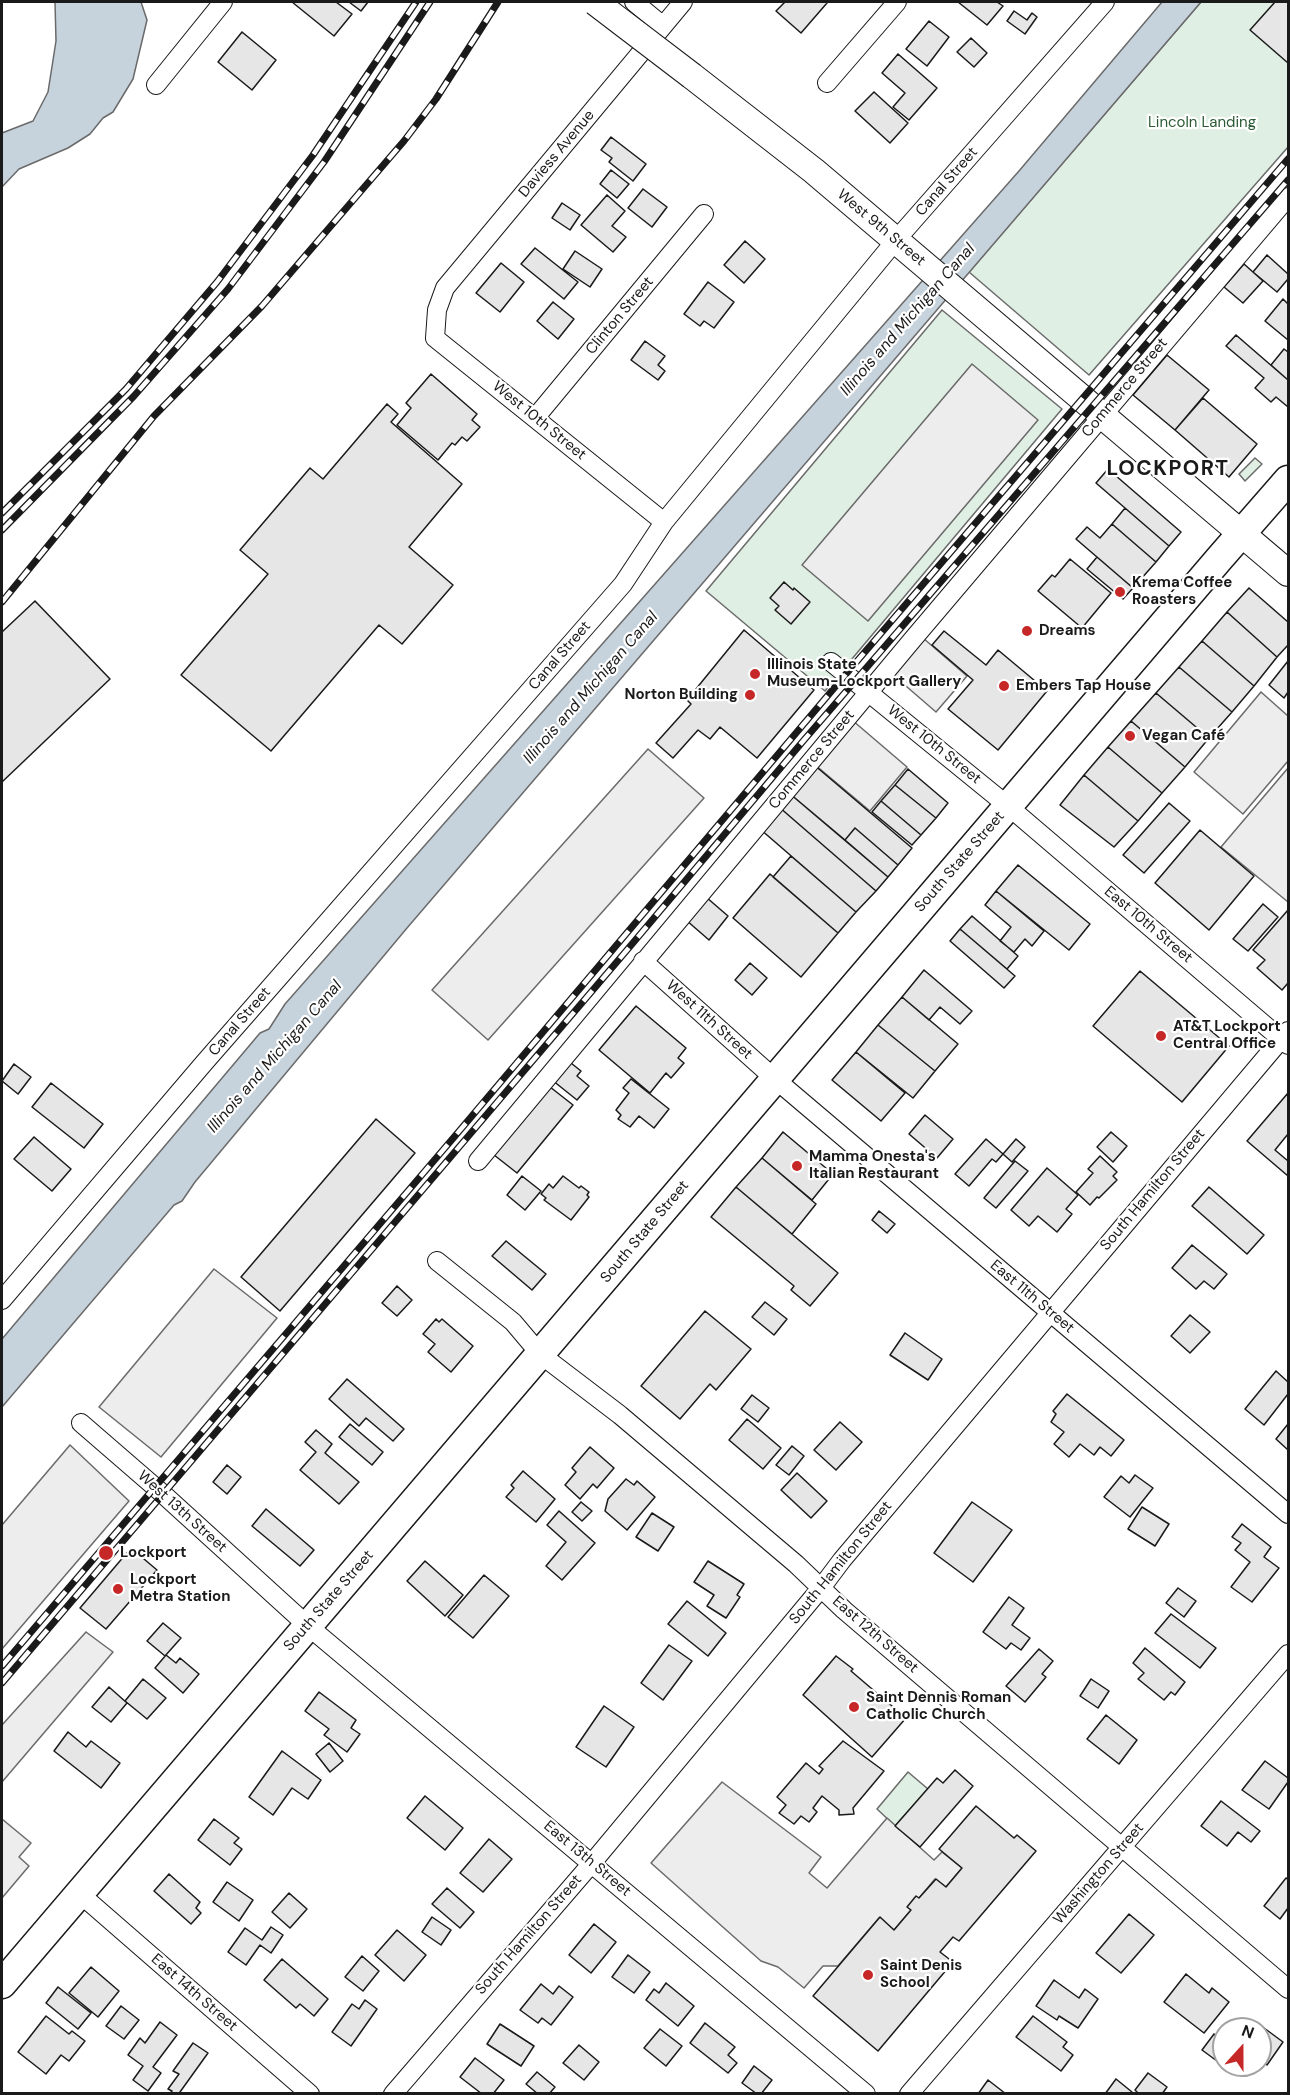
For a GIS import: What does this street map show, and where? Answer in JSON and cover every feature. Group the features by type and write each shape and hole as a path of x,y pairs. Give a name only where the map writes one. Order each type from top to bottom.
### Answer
{"main road":[{"name":"West 9th Street","path":"595,2 814,171 1288,573"},
{"name":"South State Street","path":"2,1984 1288,480"}],"street":[{"path":"156,85 223,2"},
{"path":"634,2 663,26"},
{"name":"Daviess Avenue","path":"436,310 445,288 683,2"},
{"path":"827,83 897,2"},
{"name":"Canal Street","path":"2,1300 204,1063 622,584 664,522 896,240 1105,2"},
{"name":"Commerce Street","path":"478,1161 643,961 1288,197"},
{"name":"Clinton Street","path":"535,418 704,214"},
{"name":"West 10th Street","path":"436,310 435,338 664,522"},
{"name":"West 10th Street","path":"831,662 1008,806"},
{"name":"East 10th Street","path":"1008,806 1286,1038"},
{"name":"West 11th Street","path":"643,961 775,1079"},
{"name":"South Hamilton Street","path":"393,2094 592,1863 1050,1312 1286,1038"},
{"name":"East 11th Street","path":"775,1079 1288,1514"},
{"name":"East 12th Street","path":"437,1261 513,1322 540,1354 620,1415 796,1564 844,1610 1288,1989"},
{"name":"West 13th Street","path":"81,1423 308,1626"},
{"name":"East 13th Street","path":"308,1626 866,2094"},
{"name":"Washington Street","path":"909,2094 1288,1654"},
{"name":"East 14th Street","path":"79,1893 310,2094"}],"green space":[{"name":"Lincoln Landing","path":"1201,2 1288,2 1288,147 1089,375 969,272"},
{"path":"942,310 1062,409 825,691 706,591"},
{"path":"1255,458 1262,464 1245,481 1239,474"},
{"path":"908,1772 928,1789 895,1826 877,1809"}],"shaded area":[{"path":"972,364 1038,420 868,621 802,565"},
{"path":"923,638 967,676 936,712 892,674"},
{"path":"1261,692 1288,716 1288,761 1243,814 1194,772"},
{"path":"852,720 907,767 870,811 814,764"},
{"path":"648,749 704,798 488,1040 432,990"},
{"path":"1288,768 1288,902 1221,847"},
{"path":"214,1269 277,1318 161,1457 99,1407"},
{"path":"70,1445 129,1501 2,1649 2,1525"},
{"path":"86,1632 113,1652 2,1782 2,1725"},
{"path":"722,1782 821,1857 809,1873 827,1888 887,1818 934,1860 942,1852 962,1868 946,1887 935,1879 908,1907 911,1910 894,1930 879,1918 838,1966 823,1966 804,1988 778,1967 761,1961 651,1863"},
{"path":"2,1819 31,1843 19,1857 29,1866 2,1898"}],"water":[{"path":"55,2 141,2 147,20 133,79 113,112 103,118 90,134 68,148 19,169 2,187 2,133 33,121 48,92 56,41"},
{"name":"Illinois and Michigan Canal","path":"1162,2 1201,2 407,928 195,1182 182,1201 174,1205 2,1407 2,1339 260,1033 269,1029 285,1004 1019,171"}],"building":[{"path":"292,2 336,2 352,14 334,36"},
{"path":"349,2 368,2 361,11"},
{"path":"785,2 827,3 801,33 776,11"},
{"path":"958,2 997,2 1003,6 987,25"},
{"path":"1275,2 1288,2 1288,63 1250,30"},
{"path":"1014,11 1027,20 1032,13 1037,17 1025,34 1007,21"},
{"path":"929,21 949,37 927,66 906,49"},
{"path":"242,32 276,60 252,90 218,62"},
{"path":"971,38 987,53 974,67 957,52"},
{"path":"898,54 937,88 909,120 893,107 905,93 882,73"},
{"path":"874,92 908,123 890,143 855,111"},
{"path":"611,137 646,164 633,181 609,162 612,158 601,150"},
{"path":"611,170 629,184 617,198 600,184"},
{"path":"643,189 667,207 652,227 628,208"},
{"path":"607,195 625,211 612,226 626,237 613,252 581,225"},
{"path":"562,203 580,215 570,230 552,218"},
{"path":"745,241 765,259 744,283 724,265"},
{"path":"535,248 578,282 564,299 521,264"},
{"path":"575,251 602,269 590,287 563,269"},
{"path":"1267,255 1288,274 1288,279 1277,292 1253,272"},
{"path":"501,263 524,282 500,312 476,293"},
{"path":"1244,264 1263,281 1243,303 1224,287"},
{"path":"708,282 734,302 714,328 704,321 700,326 684,314"},
{"path":"1283,299 1288,304 1288,340 1265,321"},
{"path":"553,302 574,319 558,339 537,321"},
{"path":"1236,335 1288,380 1288,407 1276,397 1271,402 1255,388 1264,378 1226,346"},
{"path":"645,341 665,356 658,365 665,371 658,380 631,360"},
{"path":"1284,349 1288,352 1288,380 1271,365"},
{"path":"1167,355 1209,390 1175,430 1133,395"},
{"path":"431,374 477,414 472,420 480,427 467,441 462,437 455,445 452,443 438,460 397,425 411,408 406,403"},
{"path":"1203,398 1257,444 1229,477 1175,430"},
{"path":"387,404 398,414 391,422 462,484 409,547 453,585 402,644 379,625 271,751 181,675 268,574 240,550 310,468 323,479"},
{"path":"1108,469 1181,532 1169,546 1096,483"},
{"path":"1125,508 1169,546 1156,562 1112,524"},
{"path":"1112,524 1156,562 1133,588 1076,539 1087,527 1100,538"},
{"path":"1097,557 1133,588 1123,599 1087,569"},
{"path":"1070,559 1111,593 1082,628 1038,591 1052,575 1055,577"},
{"path":"784,582 810,602 791,624 775,610 779,606 770,598"},
{"path":"1249,588 1288,622 1288,645 1277,657 1227,612"},
{"path":"35,601 110,679 2,782 2,632"},
{"path":"1227,612 1277,657 1254,686 1202,641"},
{"name":"Norton Building","path":"744,630 814,690 757,758 720,727 710,739 698,730 673,758 656,743 691,704 687,700"},
{"name":"Embers Tap House","path":"944,631 986,665 998,650 1047,691 998,750 948,709 973,680 932,645"},
{"path":"1202,641 1254,686 1232,712 1179,667"},
{"path":"1288,661 1288,692 1284,698 1269,685"},
{"path":"1179,667 1232,712 1209,738 1156,693"},
{"path":"1156,693 1209,738 1185,767 1131,721"},
{"path":"1131,721 1185,767 1162,793 1108,747"},
{"path":"1108,747 1162,793 1138,821 1084,775"},
{"path":"813,764 912,848 898,865 855,828 845,840 789,793"},
{"path":"908,769 948,803 936,818 895,785"},
{"path":"1084,775 1138,821 1114,847 1060,805"},
{"path":"895,785 936,818 921,835 881,801"},
{"path":"789,793 888,877 876,891 779,807"},
{"path":"881,801 921,835 912,845 872,812"},
{"path":"1169,803 1190,821 1144,873 1123,855"},
{"path":"779,807 876,891 856,912 760,829"},
{"path":"855,828 898,865 888,877 845,840"},
{"path":"1200,830 1254,876 1209,930 1155,883"},
{"path":"791,856 856,912 838,933 773,877"},
{"path":"1018,865 1090,924 1069,950 996,891"},
{"path":"770,874 838,933 801,977 733,918"},
{"path":"996,891 1044,931 1032,946 1025,939 1014,952 1000,941 1011,927 985,905"},
{"path":"706,897 728,916 709,940 686,920"},
{"path":"1263,904 1278,917 1248,951 1233,939"},
{"path":"1288,910 1288,983 1282,990 1257,968 1265,960 1253,950"},
{"path":"972,916 1018,956 1007,969 960,929"},
{"path":"960,929 1015,976 1004,988 950,941"},
{"path":"750,963 767,978 752,995 735,980"},
{"path":"924,970 972,1011 960,1024 940,1007 929,1020 902,997"},
{"name":"AT&T Lockport Central Office","path":"1140,971 1229,1046 1182,1102 1093,1026"},
{"path":"902,997 958,1044 935,1071 878,1025"},
{"path":"636,1006 686,1048 678,1058 684,1063 671,1078 666,1073 650,1093 599,1050"},
{"path":"878,1025 935,1071 913,1098 856,1052"},
{"path":"856,1052 905,1093 881,1121 832,1080"},
{"path":"566,1059 581,1071 577,1076 589,1086 577,1100 552,1080"},
{"path":"14,1064 31,1077 18,1094 2,1081"},
{"path":"631,1079 669,1109 654,1128 639,1116 630,1127 618,1119 621,1115 616,1110 629,1093 623,1088"},
{"path":"51,1083 103,1124 84,1148 32,1107"},
{"path":"545,1083 573,1105 517,1173 489,1151"},
{"path":"1288,1093 1288,1134 1275,1150 1288,1161 1288,1176 1247,1141"},
{"path":"925,1115 953,1139 937,1158 909,1134"},
{"path":"376,1119 415,1153 280,1311 241,1277"},
{"name":"Mamma Onesta's Italian Restaurant","path":"783,1132 833,1174 812,1200 762,1158"},
{"path":"1111,1132 1127,1146 1113,1162 1097,1147"},
{"path":"34,1137 71,1169 52,1191 14,1159"},
{"path":"986,1139 1003,1154 996,1162 992,1159 969,1186 955,1174"},
{"path":"1016,1139 1025,1147 1012,1162 1003,1154"},
{"path":"1100,1156 1117,1172 1113,1176 1117,1180 1090,1205 1076,1192 1093,1173 1088,1169"},
{"path":"762,1158 816,1204 792,1234 736,1187"},
{"path":"1015,1161 1028,1171 996,1208 984,1198"},
{"path":"1047,1168 1078,1195 1066,1209 1072,1214 1057,1232 1038,1216 1029,1226 1011,1210"},
{"path":"522,1176 541,1191 525,1210 507,1195"},
{"path":"563,1176 579,1188 581,1186 589,1192 587,1195 589,1197 571,1220 544,1200 546,1198 541,1194 549,1184 553,1188"},
{"path":"736,1187 838,1273 810,1306 791,1290 794,1286 711,1217"},
{"path":"1209,1187 1264,1235 1247,1254 1192,1206"},
{"path":"879,1211 895,1224 887,1233 872,1220"},
{"path":"506,1241 546,1274 532,1290 492,1256"},
{"path":"1192,1245 1227,1274 1214,1289 1204,1281 1196,1289 1172,1268"},
{"path":"397,1286 412,1300 397,1316 382,1303"},
{"path":"765,1302 787,1319 774,1335 752,1317"},
{"path":"705,1311 751,1349 716,1390 710,1384 680,1419 641,1386"},
{"path":"1190,1315 1210,1332 1190,1353 1171,1336"},
{"path":"436,1319 439,1322 442,1319 473,1346 451,1372 428,1352 435,1344 423,1334"},
{"path":"905,1333 942,1359 928,1380 890,1355"},
{"path":"1276,1371 1288,1382 1288,1394 1264,1425 1245,1409"},
{"path":"347,1379 404,1429 393,1441 366,1418 359,1426 329,1399"},
{"path":"1067,1394 1124,1440 1111,1456 1100,1447 1094,1455 1080,1444 1069,1457 1054,1444 1064,1432 1051,1422 1056,1414 1053,1411"},
{"path":"752,1395 769,1408 758,1422 741,1409"},
{"path":"747,1419 781,1448 763,1469 729,1440"},
{"path":"840,1422 862,1442 836,1470 814,1450"},
{"path":"350,1424 383,1452 372,1465 339,1437"},
{"path":"1288,1424 1288,1450 1276,1439"},
{"path":"316,1430 332,1444 325,1453 359,1482 339,1504 300,1470 316,1452 305,1442"},
{"path":"792,1446 804,1456 789,1475 776,1465"},
{"path":"590,1447 614,1468 597,1488 593,1484 580,1499 565,1485 576,1472 572,1468"},
{"path":"227,1465 241,1477 227,1494 213,1482"},
{"path":"523,1471 555,1499 536,1522 506,1497 514,1488 511,1485"},
{"path":"797,1473 827,1501 811,1518 781,1490"},
{"path":"1135,1475 1153,1488 1130,1517 1104,1497 1121,1476 1129,1483"},
{"path":"626,1479 634,1485 637,1481 655,1497 627,1530 605,1511 608,1499"},
{"path":"581,1502 592,1511 582,1521 572,1512"},
{"path":"972,1502 1012,1530 973,1582 934,1553"},
{"path":"1142,1507 1169,1524 1155,1546 1128,1529"},
{"path":"266,1509 314,1550 300,1566 252,1526"},
{"path":"559,1511 595,1543 562,1580 546,1566 566,1542 547,1525"},
{"path":"652,1513 674,1527 658,1551 636,1537"},
{"path":"1242,1524 1271,1547 1264,1557 1279,1568 1252,1602 1231,1587 1250,1562 1235,1550 1241,1543 1232,1537"},
{"name":"Lockport Metra Station","path":"131,1548 157,1570 106,1629 80,1608"},
{"path":"425,1561 463,1595 445,1616 407,1581"},
{"path":"708,1561 744,1584 737,1595 740,1597 726,1618 707,1606 714,1595 694,1582"},
{"path":"484,1575 509,1596 473,1638 448,1617"},
{"path":"1178,1588 1196,1601 1184,1617 1166,1603"},
{"path":"1009,1597 1024,1608 1012,1625 1030,1638 1021,1650 1011,1643 1006,1649 983,1632"},
{"path":"687,1601 726,1633 708,1656 668,1624"},
{"path":"1171,1614 1216,1648 1200,1668 1155,1633"},
{"path":"163,1623 181,1638 165,1656 147,1641"},
{"path":"669,1645 692,1661 663,1700 641,1683"},
{"path":"1145,1648 1185,1682 1175,1695 1171,1692 1164,1700 1138,1679 1144,1673 1133,1663"},
{"path":"1039,1649 1053,1661 1042,1674 1046,1677 1025,1702 1006,1686"},
{"path":"166,1655 176,1663 180,1658 199,1674 183,1693 155,1668"},
{"name":"Saint Dennis Roman Catholic Church","path":"836,1656 906,1718 872,1757 803,1695"},
{"path":"143,1679 166,1698 147,1719 125,1701"},
{"path":"1091,1679 1109,1691 1098,1708 1080,1696"},
{"path":"109,1687 127,1703 111,1722 92,1707"},
{"path":"319,1692 356,1720 351,1728 360,1734 347,1752 324,1735 329,1729 305,1711"},
{"path":"604,1706 634,1727 606,1767 576,1747"},
{"path":"1106,1715 1137,1740 1119,1764 1087,1739"},
{"path":"68,1732 86,1747 91,1741 120,1763 101,1788 54,1751"},
{"path":"843,1741 884,1771 853,1808 854,1814 839,1815 839,1810 822,1796 813,1808 817,1812 809,1822 801,1816 794,1824 779,1813 786,1805 777,1797 806,1763 819,1774 823,1769 819,1766"},
{"path":"329,1743 343,1761 330,1772 316,1754"},
{"path":"282,1751 321,1780 308,1799 292,1788 273,1815 249,1797"},
{"path":"1265,1761 1288,1778 1288,1782 1269,1809 1242,1790"},
{"path":"955,1770 973,1786 920,1847 895,1826 937,1778 943,1783"},
{"path":"425,1796 463,1828 445,1850 407,1818"},
{"path":"1221,1801 1260,1831 1251,1842 1238,1832 1227,1846 1201,1826"},
{"path":"976,1806 1014,1838 1017,1835 1036,1851 959,1941 953,1937 940,1952 953,1962 878,2051 813,1996 880,1917 894,1930 911,1910 907,1907 916,1896 919,1898 936,1879 946,1887 962,1868 939,1849"},
{"path":"214,1819 239,1838 234,1843 242,1849 230,1865 198,1840"},
{"path":"489,1839 512,1859 483,1892 460,1873"},
{"path":"169,1874 200,1902 196,1908 201,1913 191,1924 154,1891"},
{"path":"1286,1878 1288,1879 1288,1908 1280,1919 1264,1906"},
{"path":"227,1882 253,1900 239,1921 213,1902"},
{"path":"447,1888 474,1912 460,1928 432,1904"},
{"path":"289,1893 307,1909 290,1928 272,1912"},
{"path":"1129,1914 1154,1935 1121,1973 1096,1953"},
{"path":"432,1917 451,1930 441,1945 422,1932"},
{"path":"594,1924 616,1942 591,1973 569,1955"},
{"path":"271,1927 283,1935 271,1953 260,1945 246,1965 228,1952 245,1928 262,1940"},
{"path":"397,1930 426,1955 404,1981 375,1955"},
{"path":"628,1955 650,1972 634,1993 612,1977"},
{"path":"362,1956 379,1971 363,1991 345,1977"},
{"path":"282,1959 328,1999 314,2016 300,2004 296,2008 264,1980"},
{"path":"91,1967 119,1991 98,2017 69,1993"},
{"path":"1186,1974 1209,1993 1212,1988 1229,2002 1217,2017 1212,2017 1212,2023 1204,2033 1164,2002"},
{"path":"1054,1980 1079,1998 1085,1989 1098,1999 1078,2028 1059,2016 1057,2020 1036,2006"},
{"path":"666,1983 694,2006 678,2026 646,2000 654,1989 659,1993"},
{"path":"541,1984 553,1994 559,1986 573,1997 551,2025 542,2018 538,2023 520,2010"},
{"path":"58,1987 91,2013 78,2029 46,2003"},
{"path":"365,2000 377,2009 351,2046 332,2032 352,2004 359,2009"},
{"path":"121,2006 139,2020 124,2039 106,2026"},
{"path":"46,2016 69,2034 72,2031 85,2041 69,2061 61,2055 46,2074 18,2052"},
{"path":"1033,2016 1067,2042 1063,2047 1073,2055 1061,2071 1016,2037"},
{"path":"160,2022 177,2035 153,2067 161,2073 148,2091 133,2080 143,2066 128,2055 140,2038 145,2043"},
{"path":"705,2023 735,2047 728,2055 737,2063 728,2073 690,2043"},
{"path":"500,2024 534,2046 521,2066 487,2044"},
{"path":"660,2029 682,2046 666,2066 644,2048"},
{"path":"1272,2034 1283,2042 1272,2058"},
{"path":"1212,2037 1212,2057 1202,2050"},
{"path":"193,2043 208,2053 180,2092 182,2094 170,2094 172,2091 168,2089 179,2074 173,2071"},
{"path":"579,2045 599,2062 584,2080 563,2063"},
{"path":"475,2058 504,2080 493,2094 482,2094 460,2077"},
{"path":"754,2066 772,2080 761,2094 757,2094 742,2083"},
{"path":"537,2072 555,2087 549,2094 538,2094 526,2084"},
{"path":"1148,2073 1167,2087 1162,2094 1139,2094 1135,2090"},
{"path":"1116,2079 1132,2092 1131,2094 1105,2094"},
{"path":"988,2080 1006,2094 978,2094"}],"railway":[{"path":"2,513 126,389 217,282 313,155 416,2"},
{"path":"2,530 134,396 228,289 324,162 430,2"},
{"path":"2,602 154,416 262,306 404,141 436,99 498,2"},
{"path":"2,1666 846,674 1288,159"},
{"path":"2,1683 804,740 1288,180"}],"place":[{"name":"Krema Coffee Roasters","path":"1120,592"},
{"name":"Dreams","path":"1027,631"},
{"name":"Illinois State Museum-Lockport Gallery","path":"755,674"},
{"name":"Embers Tap House","path":"1004,686"},
{"name":"Norton Building","path":"750,695"},
{"name":"Vegan Café","path":"1130,736"},
{"name":"AT&T Lockport Central Office","path":"1161,1036"},
{"name":"Mamma Onesta's Italian Restaurant","path":"797,1166"},
{"name":"Lockport","path":"106,1553"},
{"name":"Lockport Metra Station","path":"118,1589"},
{"name":"Saint Dennis Roman Catholic Church","path":"854,1707"},
{"name":"Saint Denis School","path":"868,1975"}],"district":[{"name":"LOCKPORT","path":"1168,469"}]}
